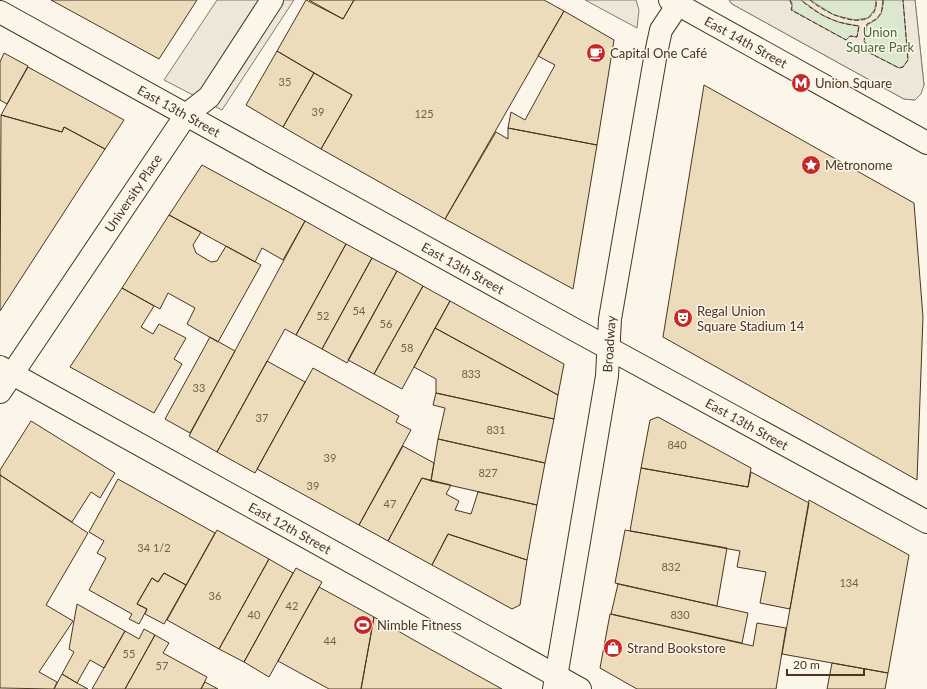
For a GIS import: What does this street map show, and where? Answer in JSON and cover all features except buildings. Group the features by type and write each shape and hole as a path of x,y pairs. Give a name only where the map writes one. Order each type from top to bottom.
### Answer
{"street":[{"name":"University Place","path":"0,392 6,371 186,115 209,97 272,0"},
{"name":"East 14th Street","path":"676,1 927,143"},
{"name":"Broadway","path":"555,682 607,376 610,319 656,53 661,30 676,1"},
{"name":"East 13th Street","path":"0,12 609,349 927,522"},
{"name":"East 12th Street","path":"6,371 555,682 580,689"}],"green space":[{"name":"Union Square Park","path":"729,0 915,0 924,85 915,100 904,99 732,4"}],"shaded area":[{"path":"217,0 294,0 222,110 164,80"},
{"path":"585,0 636,0 639,10 637,28"},
{"name":"Union Square Park","path":"729,0 790,0 792,3 792,10 846,40 850,36 857,37 859,26 838,22 822,15 801,0 810,0 834,15 855,20 868,18 875,9 876,0 883,0 881,14 877,19 867,25 864,41 868,46 866,51 899,68 903,67 908,60 903,0 915,0 924,85 921,94 915,100 904,99 732,4"}],"fence":[{"path":"790,0 792,6 791,10 846,40 850,36 857,37 859,26 828,18 801,0"},
{"path":"810,0 832,14 852,20 868,18 874,12 876,0"},
{"path":"883,0 880,15 867,24 864,41 868,46 866,51 899,68 903,67 908,60 903,0"}],"place":[{"name":"Capital One Café","path":"596,53"},
{"name":"Union Square","path":"801,83"},
{"name":"Metronome","path":"811,165"},
{"name":"Regal Union Square Stadium 14","path":"683,318"},
{"name":"Nimble Fitness","path":"363,625"},
{"name":"Strand Bookstore","path":"613,648"}]}
